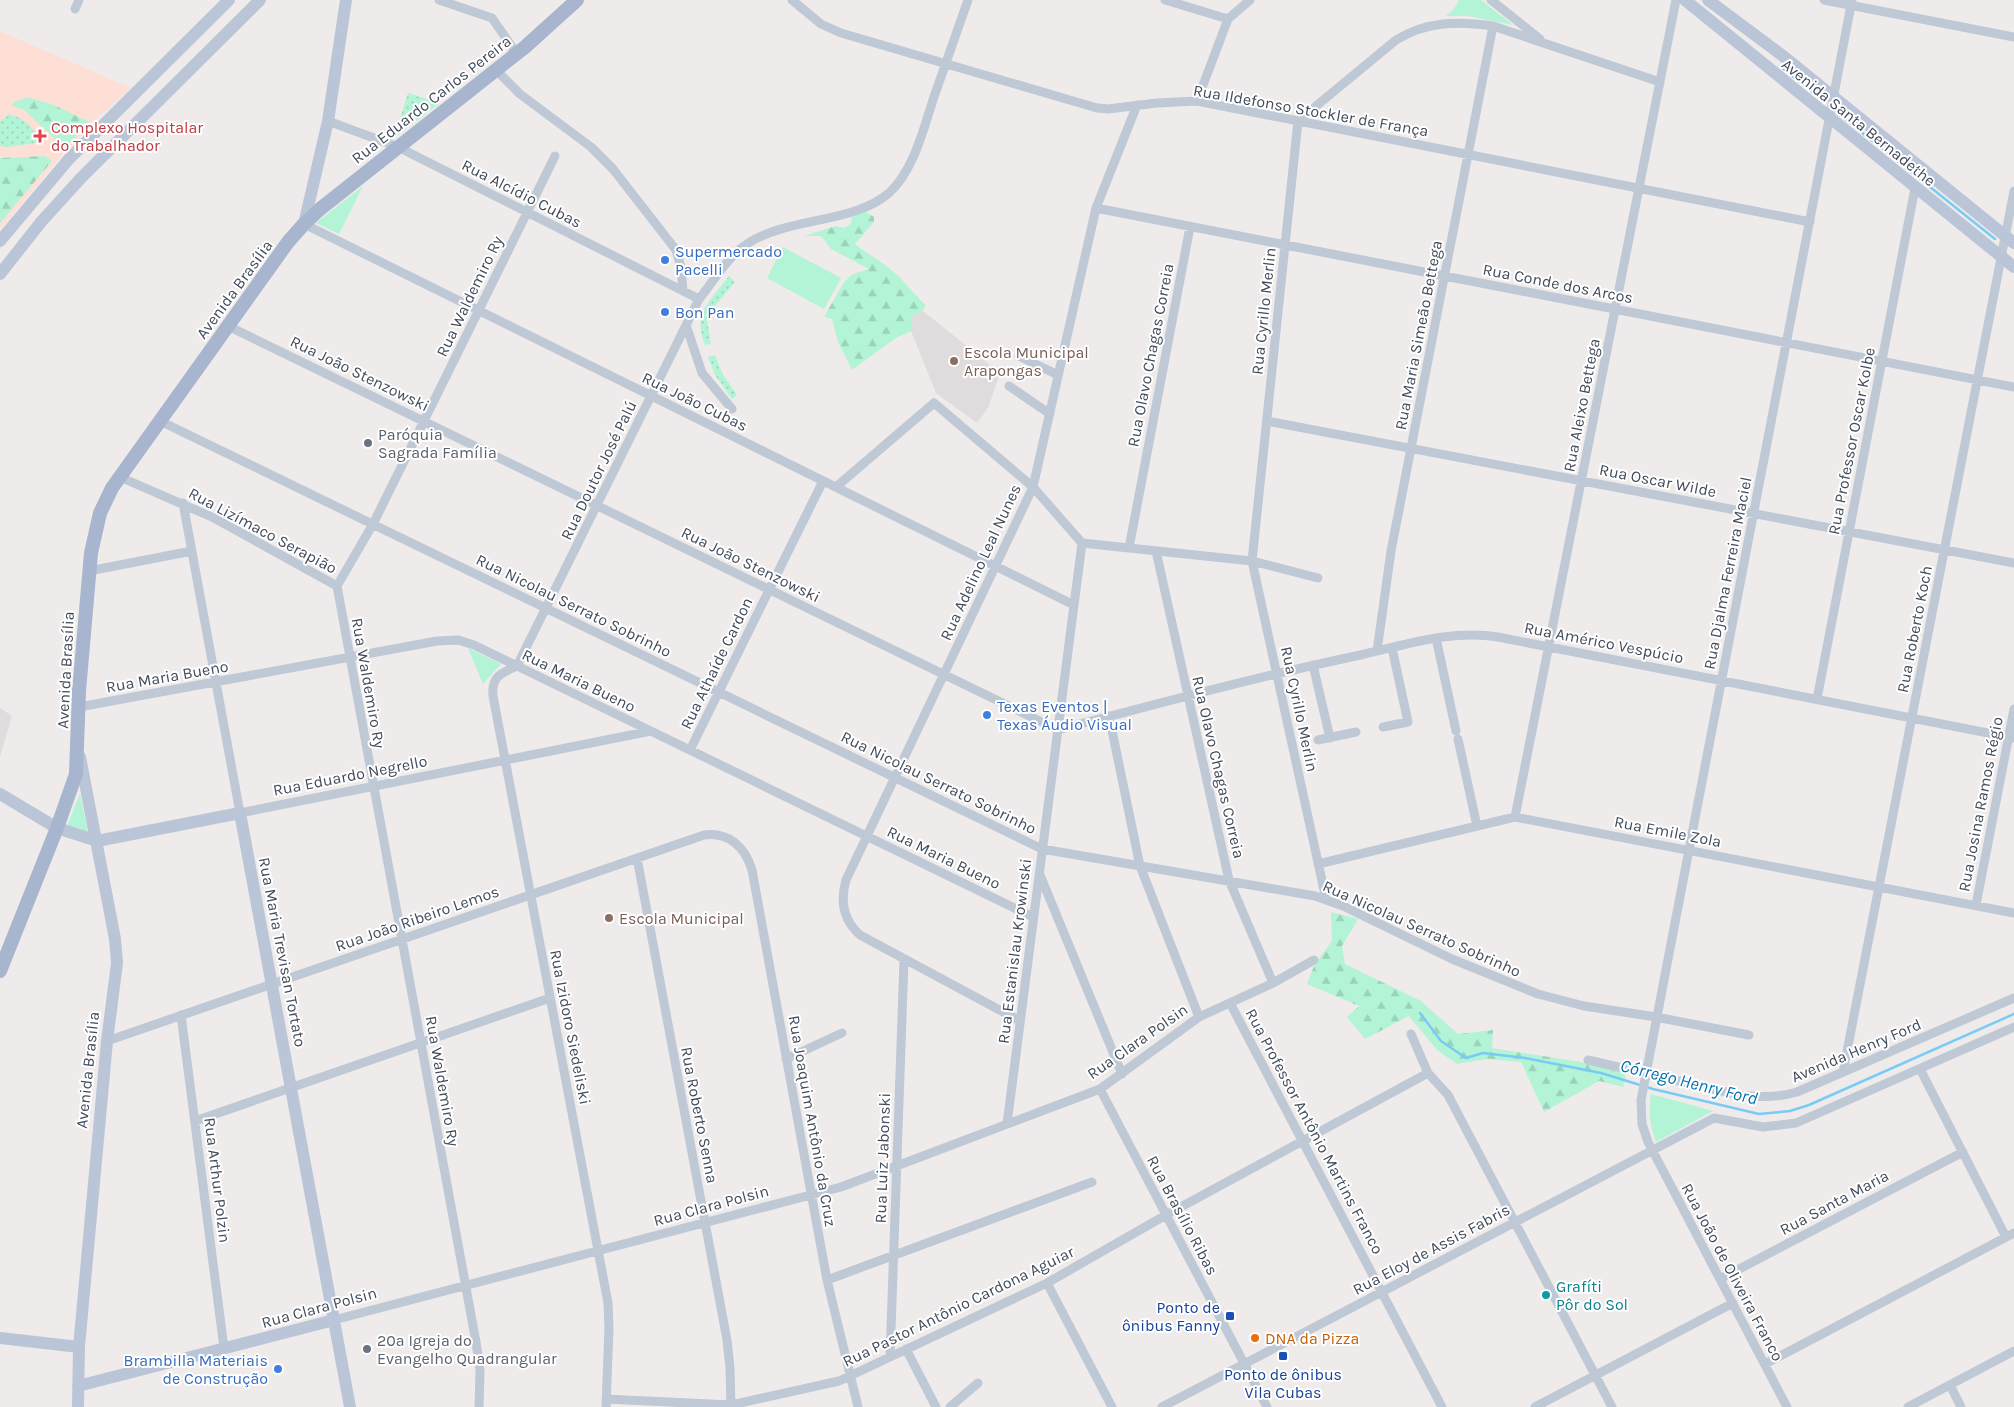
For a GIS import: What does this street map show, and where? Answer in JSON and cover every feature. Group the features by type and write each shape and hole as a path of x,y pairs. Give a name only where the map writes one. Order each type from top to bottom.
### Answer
{"main road":[{"path":"0,241 69,159 229,0"},
{"path":"0,274 41,222 81,178 260,0"},
{"name":"Avenida Brasília","path":"78,1407 79,1347 107,1041 117,963 115,939 78,750 79,707 92,542 106,500 120,477 304,224 328,121 346,0"},
{"name":"Rua Eduardo Carlos Pereira","path":"304,224 398,147 517,54 577,0"},
{"name":"Avenida Santa Bernadethe","path":"1685,0 2014,267"},
{"name":"Avenida Santa Bernadethe","path":"1711,1 1783,56 2010,239"},
{"path":"0,971 74,784 78,750"},
{"name":"Rua Eduardo Negrello","path":"0,794 57,828 96,841 240,813"},
{"name":"Rua Maria Trevisan Tortato","path":"240,813 350,1407"},
{"name":"Rua Clara Polsin","path":"78,1386 334,1320"},
{"path":"0,1338 79,1347"}],"street":[{"path":"75,9 79,0"},
{"path":"439,0 492,18 517,54"},
{"name":"Rua Ildefonso Stockler de França","path":"792,0 814,20 829,29 1096,108 1108,109 1197,101 1810,222"},
{"name":"Rua Doutor José Palú","path":"517,666 699,299 731,259 747,244 777,231 861,208 890,192 904,174 910,161 968,0"},
{"path":"1165,0 1228,19"},
{"path":"1197,101 1228,19 1250,0"},
{"path":"1491,0 1546,44"},
{"name":"Rua Aleixo Bettega","path":"1515,817 1676,0"},
{"path":"1824,0 1852,3 2014,36"},
{"name":"Rua Djalma Ferreira Maciel","path":"1652,1150 1642,1124 1643,1082 1852,3"},
{"path":"1298,121 1396,40 1411,31 1427,26 1450,23 1473,23 1493,26 1660,82"},
{"name":"Rua Maria Simeão Bettega","path":"1377,651 1391,551 1493,26"},
{"path":"496,70 520,94 587,143 613,169 676,250 681,267 683,291"},
{"name":"Rua Adelino Leal Nunes","path":"904,960 869,941 853,929 847,919 842,902 846,880 1033,487 1096,208 1137,105"},
{"name":"Rua Alcídio Cubas","path":"328,121 398,147 699,299"},
{"name":"Rua Cyrillo Merlin","path":"1298,121 1252,561 1326,899"},
{"name":"Rua Waldemiro Ry","path":"479,1407 478,1356 466,1286 336,586 372,524 555,156"},
{"name":"Rua Professor Oscar Kolbe","path":"1817,699 1915,188"},
{"name":"Rua Roberto Koch","path":"1843,1072 2001,257 2010,239 2014,191"},
{"name":"Rua Conde dos Arcos","path":"1096,208 2014,387"},
{"name":"Rua João Cubas","path":"304,224 1074,605"},
{"name":"Rua Olavo Chagas Correia","path":"1129,548 1190,227"},
{"path":"686,325 702,373 732,409"},
{"name":"Rua João Stenzowski","path":"228,326 1058,730"},
{"path":"1019,356 1058,375"},
{"path":"1009,386 1050,414"},
{"path":"836,487 934,404 1033,487 1082,543 1252,561 1318,578"},
{"name":"Rua Nicolau Serrato Sobrinho","path":"160,421 1042,849 1229,880 1326,899 1452,959 1538,994 1584,1006 1656,1017 1749,1035"},
{"name":"Rua Oscar Wilde","path":"1267,421 2014,563"},
{"name":"Rua Lizímaco Serapião","path":"120,477 225,524 336,586"},
{"name":"Rua Athaíde Cardon","path":"690,750 823,481"},
{"name":"Rua Maria Trevisan Tortato","path":"183,504 240,813"},
{"name":"Rua Estanislau Krowinski","path":"1007,1124 1082,543"},
{"path":"89,571 192,551"},
{"name":"Rua Olavo Chagas Correia","path":"1156,551 1229,880 1273,983"},
{"name":"Rua Américo Vespúcio","path":"1276,673 1436,638 1485,635 2011,737"},
{"path":"1436,638 1477,826"},
{"name":"Rua Maria Bueno","path":"79,707 438,641 458,640 474,645 1034,917"},
{"path":"1383,727 1408,722 1392,648"},
{"path":"1313,665 1330,738"},
{"name":"Rua Izidoro Siedeliski","path":"517,666 496,677 492,688 609,1315 606,1403"},
{"path":"1058,730 1276,673"},
{"name":"Rua Josina Ramos Régio","path":"1976,905 2011,737 2014,709"},
{"path":"1109,716 1140,866 1199,1017"},
{"name":"Rua Eduardo Negrello","path":"240,813 651,731"},
{"path":"1318,740 1356,732"},
{"name":"Rua Emile Zola","path":"1318,864 1515,817 2014,913"},
{"name":"Rua João Ribeiro Lemos","path":"107,1041 704,835 721,835 736,843"},
{"name":"Rua Joaquim Antônio da Cruz","path":"736,843 746,855 752,870 827,1280 858,1407"},
{"name":"Rua Roberto Senna","path":"637,858 729,1354 731,1406"},
{"path":"1039,874 1122,1074"},
{"path":"904,960 1020,1021"},
{"name":"Rua Luiz Jabonski","path":"890,1357 904,960"},
{"name":"Rua Clara Polsin","path":"334,1320 812,1196 897,1166 1100,1089 1199,1017 1273,983 1314,960"},
{"path":"195,1121 550,998"},
{"name":"Avenida Henry Ford","path":"1588,1060 1643,1082 1730,1094 1773,1097 1797,1092 2014,998"},
{"name":"Rua Professor Antônio Martins Franco","path":"1230,1002 1442,1407"},
{"name":"Rua Arthur Polzin","path":"181,1015 224,1348"},
{"path":"1764,1364 2010,1234 1963,1152 1920,1069 2014,1029"},
{"path":"786,1059 842,1033"},
{"path":"1411,1034 1428,1073 1448,1095 1612,1407"},
{"name":"Rua Eloy de Assis Fabris","path":"1162,1407 1714,1118 1762,1127 1796,1123 1920,1069"},
{"name":"Rua Pastor Antônio Cardona Aguiar","path":"606,1403 731,1406 839,1381 1047,1283 1166,1215 1428,1073"},
{"name":"Rua Brasílio Ribas","path":"1100,1089 1267,1407"},
{"name":"Rua João de Oliveira Franco","path":"1652,1150 1787,1407"},
{"name":"Rua Santa Maria","path":"1720,1279 1963,1152"},
{"path":"827,1280 1092,1182"},
{"path":"1047,1283 1112,1407"},
{"path":"1536,1407 1733,1303"},
{"path":"906,1350 936,1407"},
{"path":"1908,1407 2014,1351"},
{"path":"950,1407 978,1383"},
{"path":"1950,1385 1961,1407"}],"shaded area":[{"name":"Complexo Hospitalar do Trabalhador","path":"0,31 131,88 98,117 62,155 2,227 0,227"},
{"name":"Escola Municipal Arapongas","path":"922,310 1000,373 988,408 977,423 936,393 911,331 911,317"},
{"path":"0,708 12,716 0,757"}],"green space":[{"path":"1459,0 1481,0 1513,25 1468,16 1446,16 1454,9"},
{"path":"408,93 440,103 394,138"},
{"path":"27,97 54,105 89,122 65,148 24,110 11,105"},
{"path":"9,114 23,120 33,129 39,137 36,143 8,147 0,146 0,122"},
{"path":"45,156 52,161 0,223 0,158"},
{"path":"363,186 339,234 316,223"},
{"path":"864,211 874,217 874,222 855,244 891,270 926,305 923,310 911,317 911,331 896,338 852,370 838,342 832,319 824,317 844,282 853,274 869,269 831,249 821,236 804,236 836,226 844,228 851,224 852,217"},
{"path":"783,247 841,278 824,309 767,278"},
{"path":"729,276 735,282 710,312 707,320 711,344 705,345 701,324 702,315 710,300"},
{"path":"715,355 722,373 737,395 732,399 715,375 708,357"},
{"path":"468,648 501,664 483,684"},
{"path":"80,794 88,832 67,826"},
{"path":"1331,912 1358,919 1342,946 1345,964 1421,1001 1458,1034 1493,1030 1492,1048 1581,1062 1626,1074 1623,1087 1599,1081 1544,1112 1521,1062 1486,1059 1457,1064 1437,1050 1409,1016 1365,1039 1347,1017 1359,1006 1307,984 1314,966 1332,941"},
{"path":"1651,1094 1713,1111 1656,1142 1650,1119"}],"waterway":[{"path":"1780,66 1817,96"},
{"path":"1845,119 1995,239"},
{"name":"Córrego Henry Ford","path":"1420,1013 1441,1041 1466,1058 1483,1053 1525,1058 1601,1073 1653,1089 1759,1114 1790,1111 1809,1105 2014,1014"}],"place":[{"name":"Complexo Hospitalar do Trabalhador","path":"40,136"},
{"name":"Supermercado Pacelli","path":"665,260"},
{"name":"Bon Pan","path":"665,312"},
{"name":"Escola Municipal Arapongas","path":"954,361"},
{"name":"Paróquia Sagrada Família","path":"368,443"},
{"name":"Texas Eventos | Texas Áudio Visual","path":"987,715"},
{"name":"Escola Municipal","path":"609,918"},
{"name":"Grafíti Pôr do Sol","path":"1546,1295"},
{"name":"Ponto de ônibus Fanny","path":"1230,1316"},
{"name":"DNA da Pizza","path":"1255,1338"},
{"name":"20ª Igreja do Evangelho Quadrangular","path":"367,1349"},
{"name":"Ponto de ônibus Vila Cubas","path":"1283,1356"},
{"name":"Brambilla Materiais de Construção","path":"278,1369"}]}
